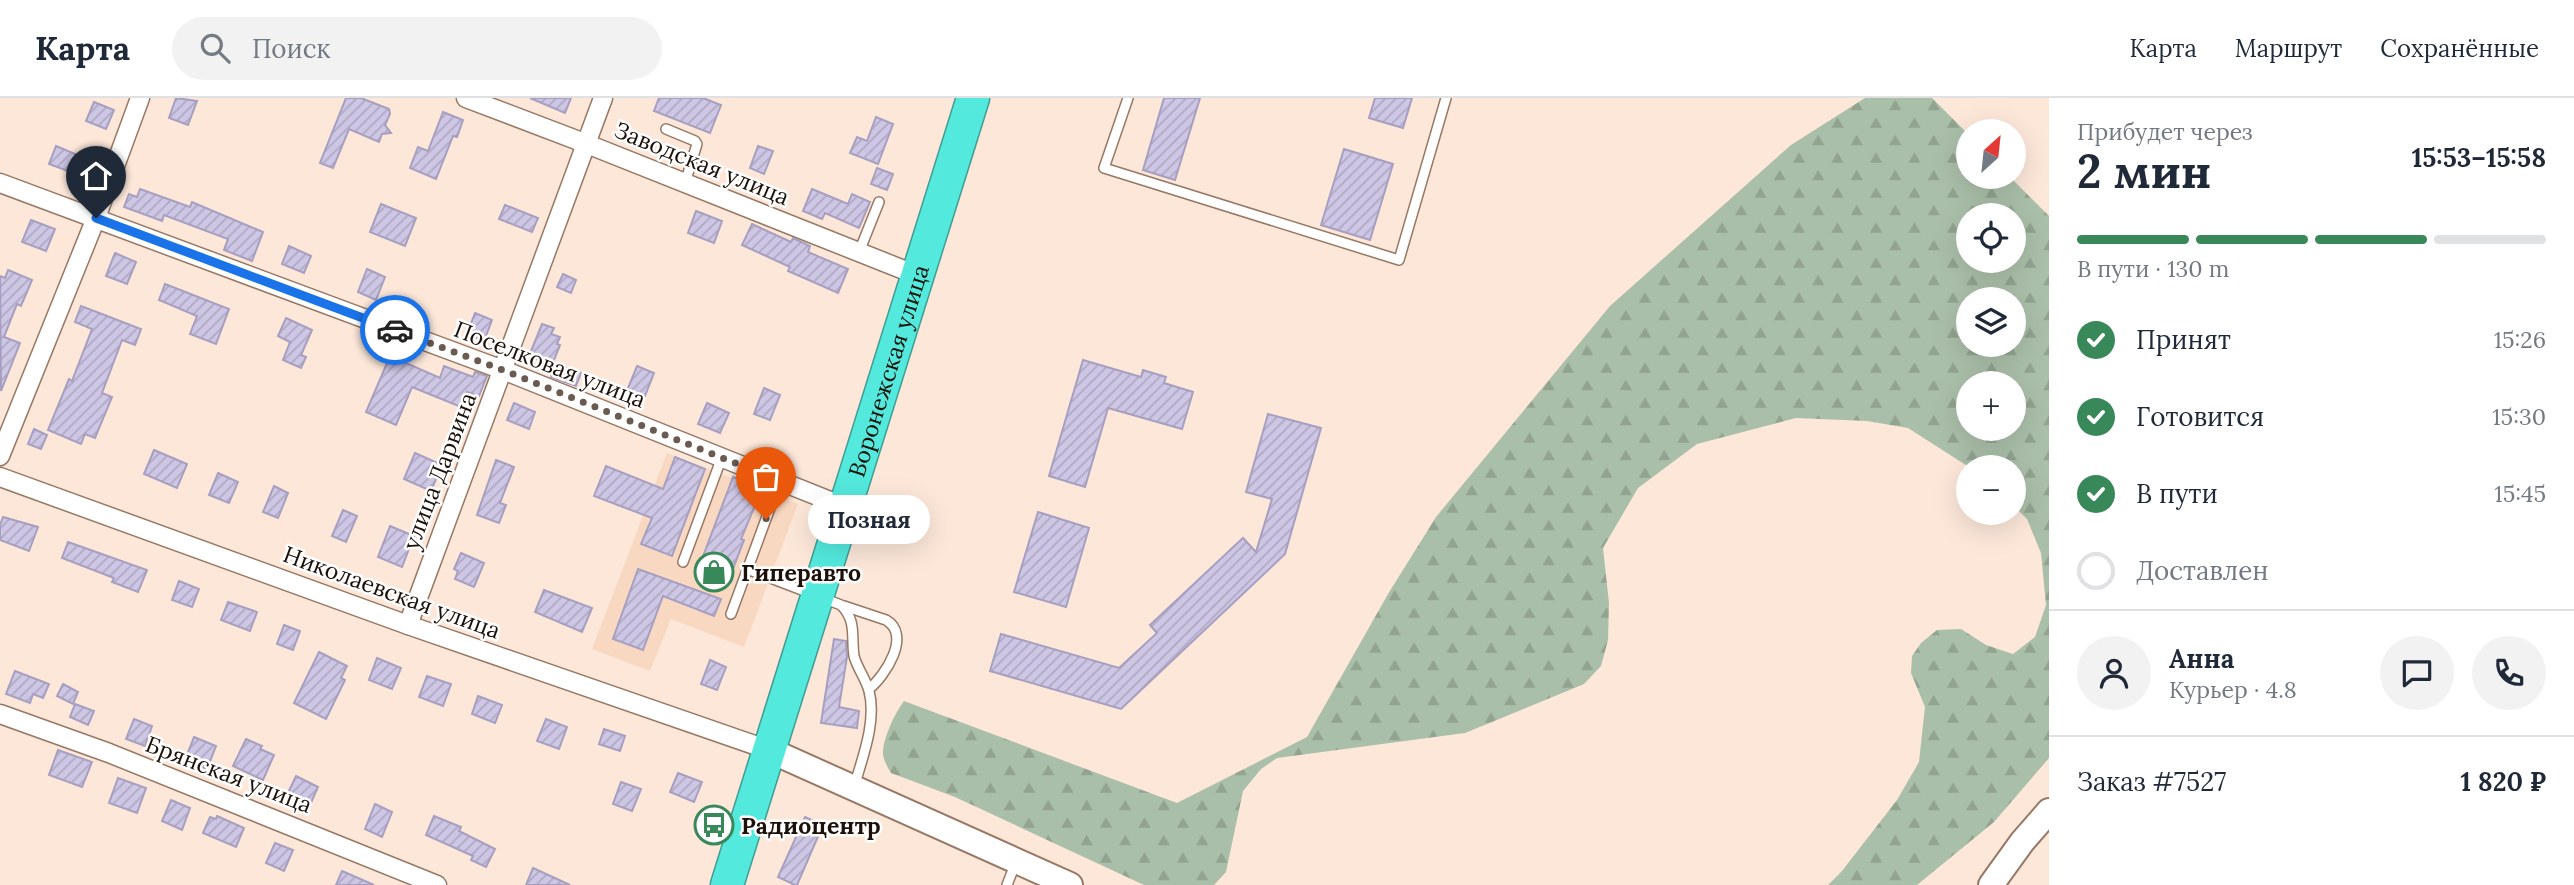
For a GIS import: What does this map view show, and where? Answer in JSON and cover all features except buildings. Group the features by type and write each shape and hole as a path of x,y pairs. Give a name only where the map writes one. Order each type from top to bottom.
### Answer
{"highway":[{"name":"Воронежская улица","path":"727,885 769,750 829,601 845,507 973,98"}],"main road":[{"path":"769,750 1070,885"},
{"path":"1991,885 2022,842 2049,811"}],"street":[{"path":"0,456 96,218 140,98"},
{"name":"Заводская улица","path":"466,98 919,276"},
{"name":"улица Дарвина","path":"408,625 603,98"},
{"name":"Поселковая улица","path":"0,183 503,370 845,507"},
{"name":"Николаевская улица","path":"0,477 408,625 769,750"},
{"name":"Брянская улица","path":"0,715 109,753 437,885"}],"lane":[{"path":"1128,98 1104,168 1399,260 1446,98"},
{"path":"666,129 698,144 685,183"},
{"path":"859,252 879,202"},
{"path":"683,562 722,457"},
{"path":"731,614 780,481"},
{"path":"747,569 892,623 896,632 893,657 881,680 869,690"},
{"path":"829,601 850,614 855,658 869,690 870,720 854,788"},
{"path":"1007,885 1017,860"}],"shaded area":[{"path":"667,453 798,504 744,647 671,619 650,671 592,649"}],"green space":[{"path":"1865,98 1932,98 1956,122 1956,189 2022,189 2049,216 2049,758 1994,822 1917,885 1828,885 1897,800 1919,762 1925,707 1911,673 1912,656 1921,643 1937,630 1961,629 1986,645 2013,654 2035,637 2046,605 2041,553 2026,518 2026,455 1956,455 1956,459 1908,428 1867,421 1796,418 1697,444 1638,488 1603,548 1609,603 1608,640 1601,666 1584,684 1465,733 1277,758 1261,769 1243,791 1226,872 1214,885 1144,885 955,797 891,773 883,756 884,744 897,711 904,701 1177,803 1307,737 1388,594 1436,517 1610,306 1791,145"}],"way so far":[{"path":"395,330 503,370 780,481 766,519"}],"place":[{"name":"Позная","path":"766,519"},
{"name":"Гиперавто","path":"714,572"},
{"name":"Радиоцентр","path":"714,825"}],"route":[{"path":"96,218 395,330"}]}
